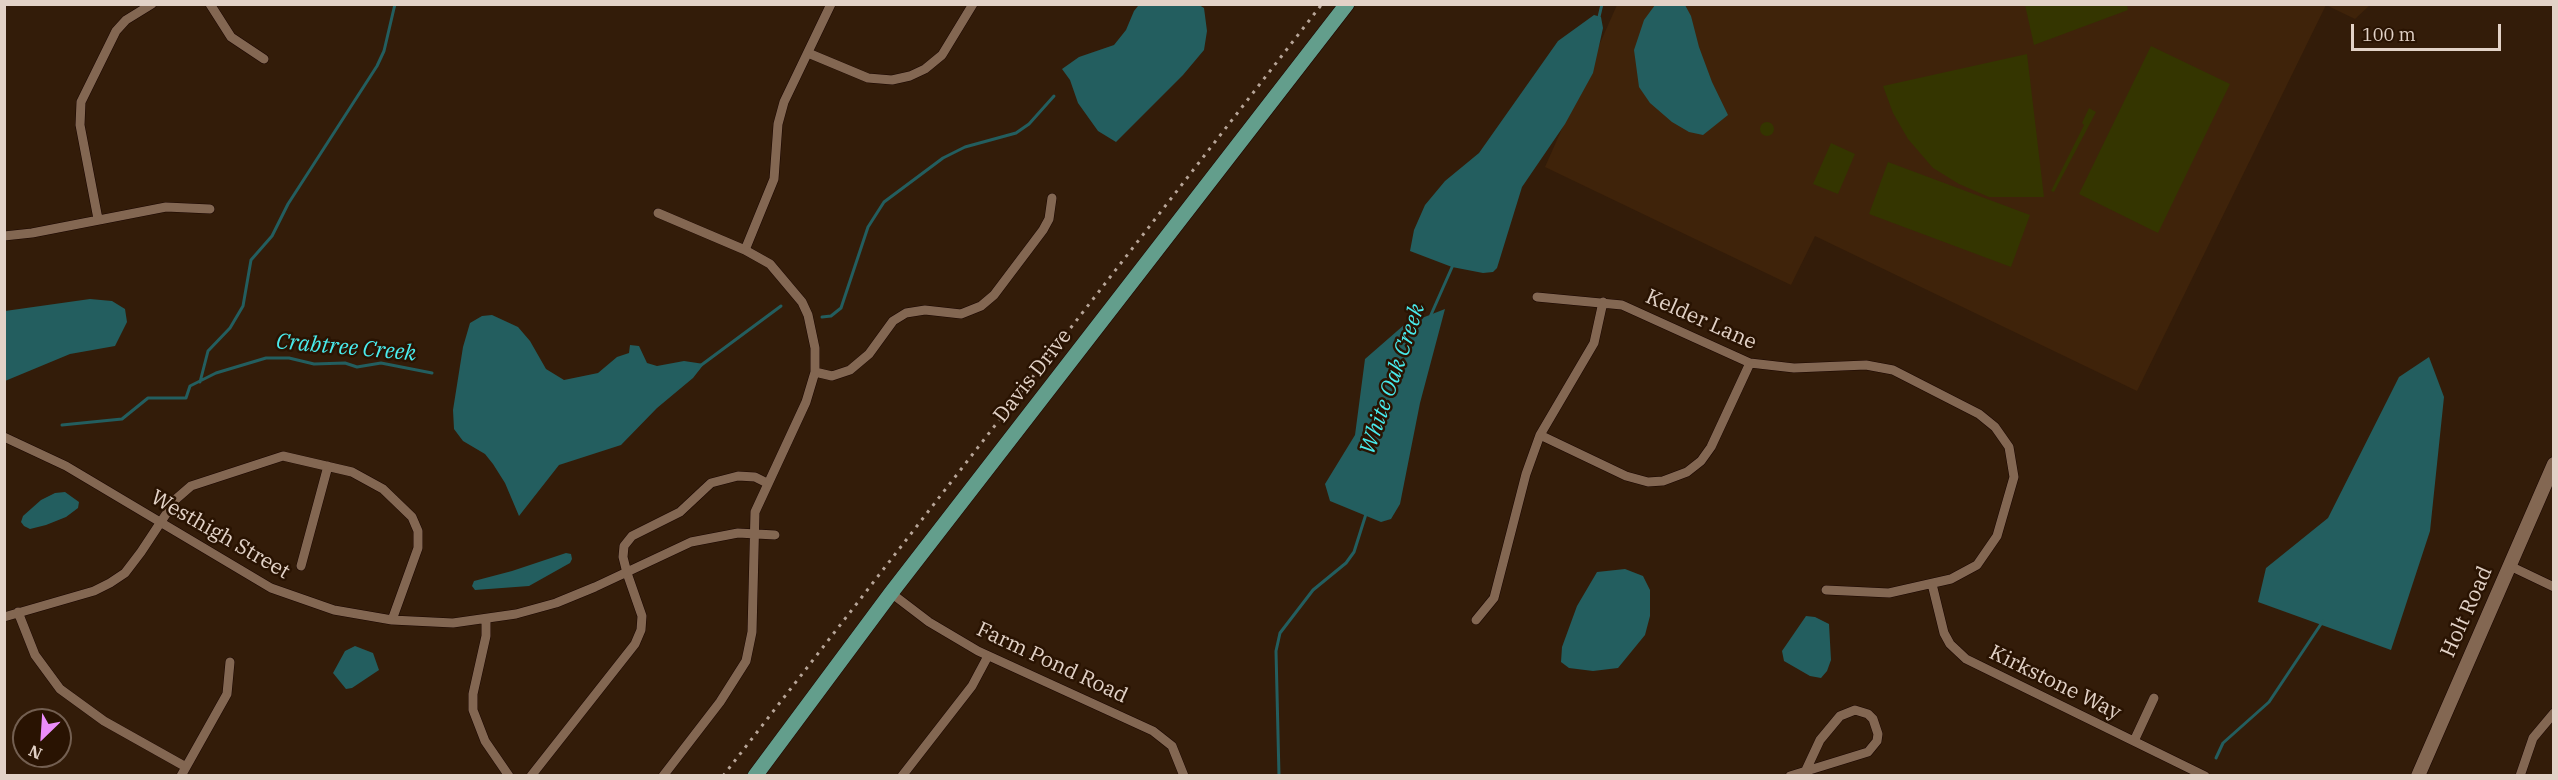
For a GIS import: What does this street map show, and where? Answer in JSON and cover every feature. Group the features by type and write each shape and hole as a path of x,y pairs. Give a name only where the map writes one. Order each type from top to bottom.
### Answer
{"main road":[{"name":"Davis Drive","path":"755,776 891,593 1347,4"}],"street":[{"path":"98,219 80,124 81,102 116,32 126,20 152,4"},
{"path":"210,4 231,37 264,59"},
{"path":"745,250 774,179 778,124 784,102 831,4"},
{"path":"808,53 868,78 892,80 910,76 925,69 942,55 973,4"},
{"path":"815,372 832,376 850,370 868,354 893,321 906,313 925,310 961,314 981,306 994,295 1044,230 1050,219 1052,198"},
{"path":"4,236 32,233 166,207 210,209"},
{"path":"658,213 745,250 770,264 802,302 813,332 815,372 806,402 755,513 752,632 746,661 727,692 663,776"},
{"name":"Kelder Lane","path":"1537,297 1603,302 1632,308 1750,363 1794,368 1866,365 1893,370 1979,414 1995,427 2009,447 2014,464 2012,490 1997,536 1984,559 1971,570 1932,584 1877,594 1826,590"},
{"path":"1476,620 1494,598 1528,466 1540,435 1594,343 1603,302"},
{"path":"1540,435 1632,478 1648,482 1675,477 1694,467 1711,447 1750,363"},
{"name":"Westhigh Street","path":"4,437 66,466 271,588 334,610 392,620 453,623 516,614 556,603 627,573 691,542 721,534 775,536"},
{"path":"4,617 94,591 110,583 130,566 176,499 191,486 283,456 352,472 383,489 412,517 418,531 418,548 392,620"},
{"name":"Holt Road","path":"2418,776 2553,465"},
{"path":"301,566 328,466"},
{"path":"531,776 635,644 641,630 642,616 622,557 624,546 632,536 680,512 711,483 738,476 754,477 767,483"},
{"path":"2510,566 2553,587"},
{"name":"Kirkstone Way","path":"1932,584 1944,633 1950,644 1966,659 2205,776"},
{"name":"Farm Pond Road","path":"891,593 929,622 988,656 1153,731 1172,746 1184,776"},
{"path":"18,612 35,655 60,689 104,721 183,771 227,694 230,662"},
{"path":"486,618 486,636 473,710 485,741 509,776"},
{"path":"902,776 972,686 988,656"},
{"path":"2134,741 2154,698"},
{"path":"1790,776 1868,752 1873,747 1878,734 1873,719 1868,714 1855,710 1840,716 1820,740 1806,770"},
{"path":"2520,776 2534,738 2553,713"}],"shaded area":[{"path":"1617,5 2326,5 2137,391 1815,236 1791,285 1545,167"},
{"path":"2025,5 2127,5 2128,10 2034,45"},
{"path":"2326,5 2370,5 2355,19"},
{"path":"2151,46 2230,84 2158,233 2079,194"},
{"path":"2027,54 2044,197 1989,197 1959,184 1933,168 1908,139 1893,113 1883,86"},
{"path":"2089,108 2096,112 2054,192 2051,191 2084,125 2082,123"},
{"path":"1764,122 1770,122 1774,129 1770,136 1764,136 1760,132 1760,126"},
{"path":"1831,143 1855,154 1838,194 1813,184"},
{"path":"1888,162 2030,215 2011,267 1869,214"}],"water":[{"path":"1199,5 1204,8 1207,31 1204,50 1183,75 1116,142 1098,131 1078,103 1070,80 1062,69 1079,57 1114,45 1126,30 1138,6"},
{"path":"1655,5 1685,5 1691,16 1712,82 1728,115 1703,135 1689,132 1672,122 1650,103 1639,87 1634,50 1644,20"},
{"path":"1594,15 1601,17 1603,28 1593,73 1565,124 1522,187 1497,268 1493,272 1483,273 1452,267 1410,251 1414,230 1425,205 1445,181 1479,153 1558,41"},
{"path":"90,299 112,301 125,309 127,322 115,346 70,354 5,381 5,311"},
{"path":"1445,309 1420,403 1400,504 1391,519 1381,522 1330,501 1325,484 1355,435 1365,359 1404,325"},
{"path":"492,315 518,327 530,341 546,369 564,380 598,373 617,357 629,353 630,345 639,346 647,363 657,366 684,361 704,364 693,378 657,408 621,445 559,465 519,516 505,483 493,464 485,454 463,441 454,429 453,410 463,347 470,323 482,316"},
{"path":"2429,357 2444,397 2430,531 2391,650 2258,602 2266,568 2328,518 2399,377"},
{"path":"65,492 79,502 78,508 66,517 46,525 30,529 24,526 21,522 23,516 41,500 55,493"},
{"path":"566,553 571,554 570,563 529,586 475,590 472,586 474,581"},
{"path":"1625,569 1643,576 1650,590 1650,616 1645,635 1618,668 1593,671 1569,668 1561,662 1562,647 1577,606 1597,572"},
{"path":"1806,616 1815,617 1829,624 1831,660 1827,671 1821,678 1810,676 1784,661 1782,651"},
{"path":"355,646 373,653 379,670 352,688 346,689 333,673 345,651"}],"waterway":[{"path":"200,382 208,351 230,328 243,306 251,260 272,236 288,204 377,66 384,51 395,4"},
{"name":"White Oak Creek","path":"1599,17 1602,4"},
{"name":"Crabtree Creek","path":"822,317 831,316 841,308 868,227 884,202 943,158 965,147 1016,133 1029,124 1054,96"},
{"name":"White Oak Creek","path":"1430,317 1453,265"},
{"name":"Crabtree Creek","path":"700,366 781,306"},
{"name":"Crabtree Creek","path":"62,425 122,419 148,398 186,398 190,386 216,373 266,358 289,358 314,364 345,363 357,367 381,363 432,373"},
{"name":"White Oak Creek","path":"1279,776 1276,651 1280,633 1313,590 1346,563 1354,552 1366,514"},
{"path":"2216,758 2223,743 2269,702 2323,621"}],"railway":[{"path":"723,776 1322,4"}]}
